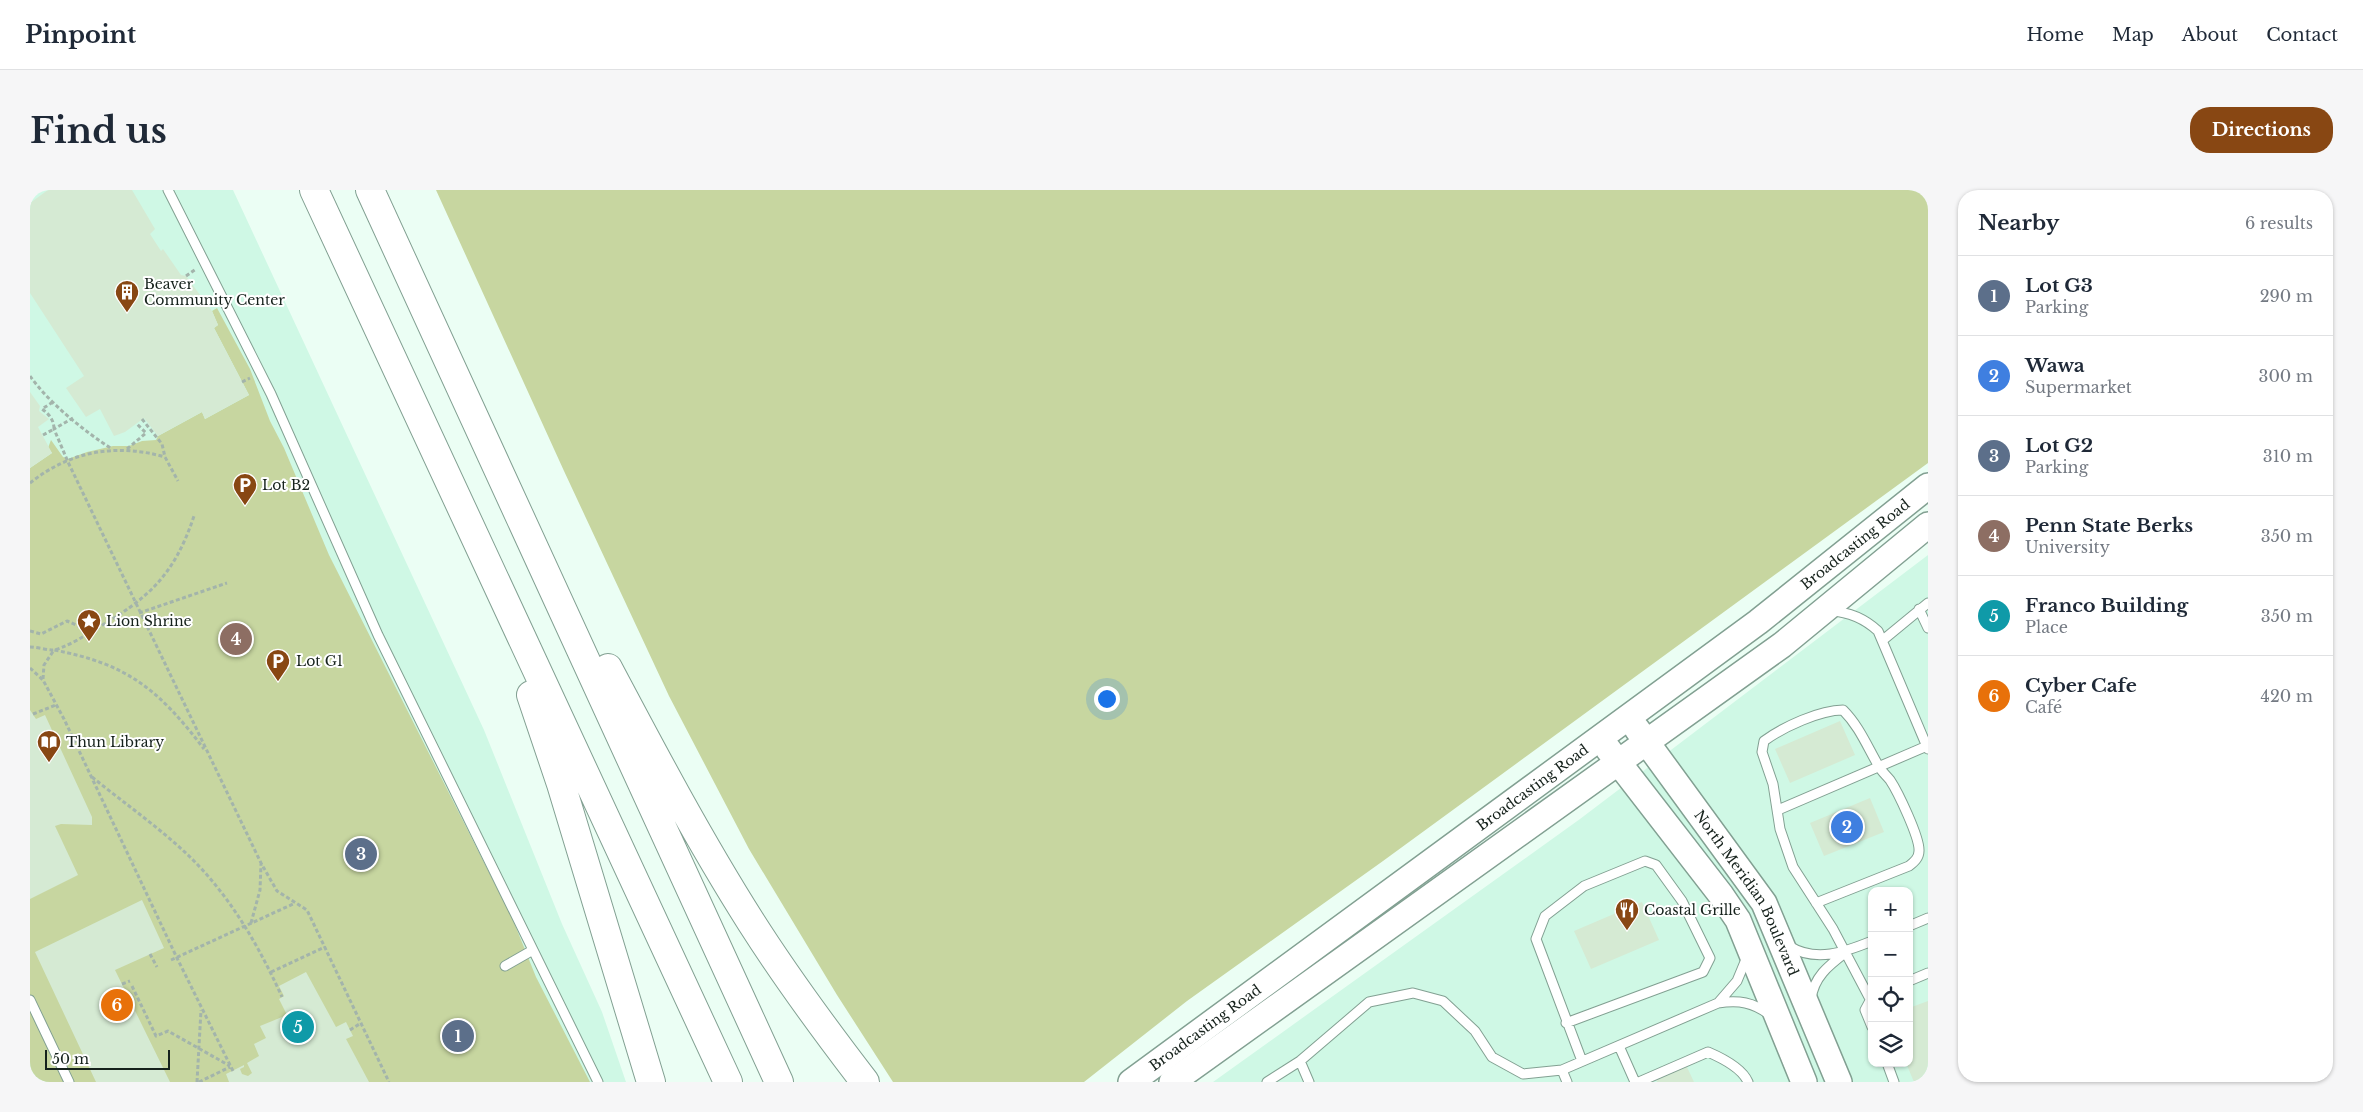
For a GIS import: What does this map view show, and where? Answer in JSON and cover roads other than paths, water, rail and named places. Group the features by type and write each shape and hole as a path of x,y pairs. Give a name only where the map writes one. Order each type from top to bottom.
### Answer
{"highway":[{"path":"314,190 728,1082"},
{"path":"370,190 779,1082"},
{"path":"474,417 654,755 722,873 751,922 797,990 866,1082"},
{"path":"472,532 562,784 650,1082"}],"main road":[{"name":"Broadcasting Road","path":"1131,1082 1758,622 1928,486"},
{"name":"Broadcasting Road","path":"1172,1082 1782,645 1928,525"},
{"name":"North Meridian Boulevard","path":"1628,717 1749,879 1764,903 1839,1082"},
{"name":"North Meridian Boulevard","path":"1600,738 1721,894 1738,920 1804,1082"}],"lane":[{"path":"168,190 271,394 378,635 598,1082"},
{"path":"1883,640 1928,603"},
{"path":"1919,609 1928,628"},
{"path":"1778,810 1927,748 1883,640 1873,626 1854,616 1832,611 1817,616"},
{"path":"1816,903 1909,866 1924,852 1899,796 1879,768 1854,721 1843,710 1830,710 1773,734 1764,740 1762,752 1774,784 1780,829 1793,867 1816,903 1833,929 1868,993"},
{"path":"1566,1023 1703,972 1710,958 1682,901 1656,865 1645,861 1584,886 1545,916 1536,939 1566,1023 1582,1062"},
{"path":"1913,924 1928,918"},
{"path":"1776,933 1785,944 1807,954 1820,956 1845,952 1868,943"},
{"path":"505,966 533,950"},
{"path":"1718,1003 1737,981 1750,950"},
{"path":"1815,1026 1811,997 1816,979 1824,969 1845,952"},
{"path":"1913,979 1928,973"},
{"path":"1267,1082 1300,1061 1369,1002 1413,993 1444,1001 1475,1031 1492,1057 1523,1074 1562,1070 1718,1003 1738,1000 1751,1004 1779,1021"},
{"path":"30,1000 69,1082"},
{"path":"1868,1004 1865,1010 1868,1017"},
{"path":"1619,1046 1635,1082"},
{"path":"1639,1082 1708,1052 1723,1058 1746,1076 1748,1082"},
{"path":"1300,1061 1309,1082"},
{"path":"1888,1067 1894,1082"},
{"path":"1562,1070 1567,1082"}],"place":[{"name":"Beaver Community Center","path":"127,313"},
{"name":"Lot B2","path":"245,506"},
{"name":"Penn State Berks","path":"236,639"},
{"name":"Lion Shrine","path":"89,642"},
{"name":"Lot G1","path":"278,682"},
{"name":"Thun Library","path":"49,763"},
{"name":"Wawa","path":"1847,827"},
{"name":"Lot G2","path":"361,854"},
{"name":"Coastal Grille","path":"1627,931"},
{"name":"Cyber Cafe","path":"117,1005"},
{"name":"Franco Building","path":"298,1027"},
{"name":"Lot G3","path":"458,1036"}]}
